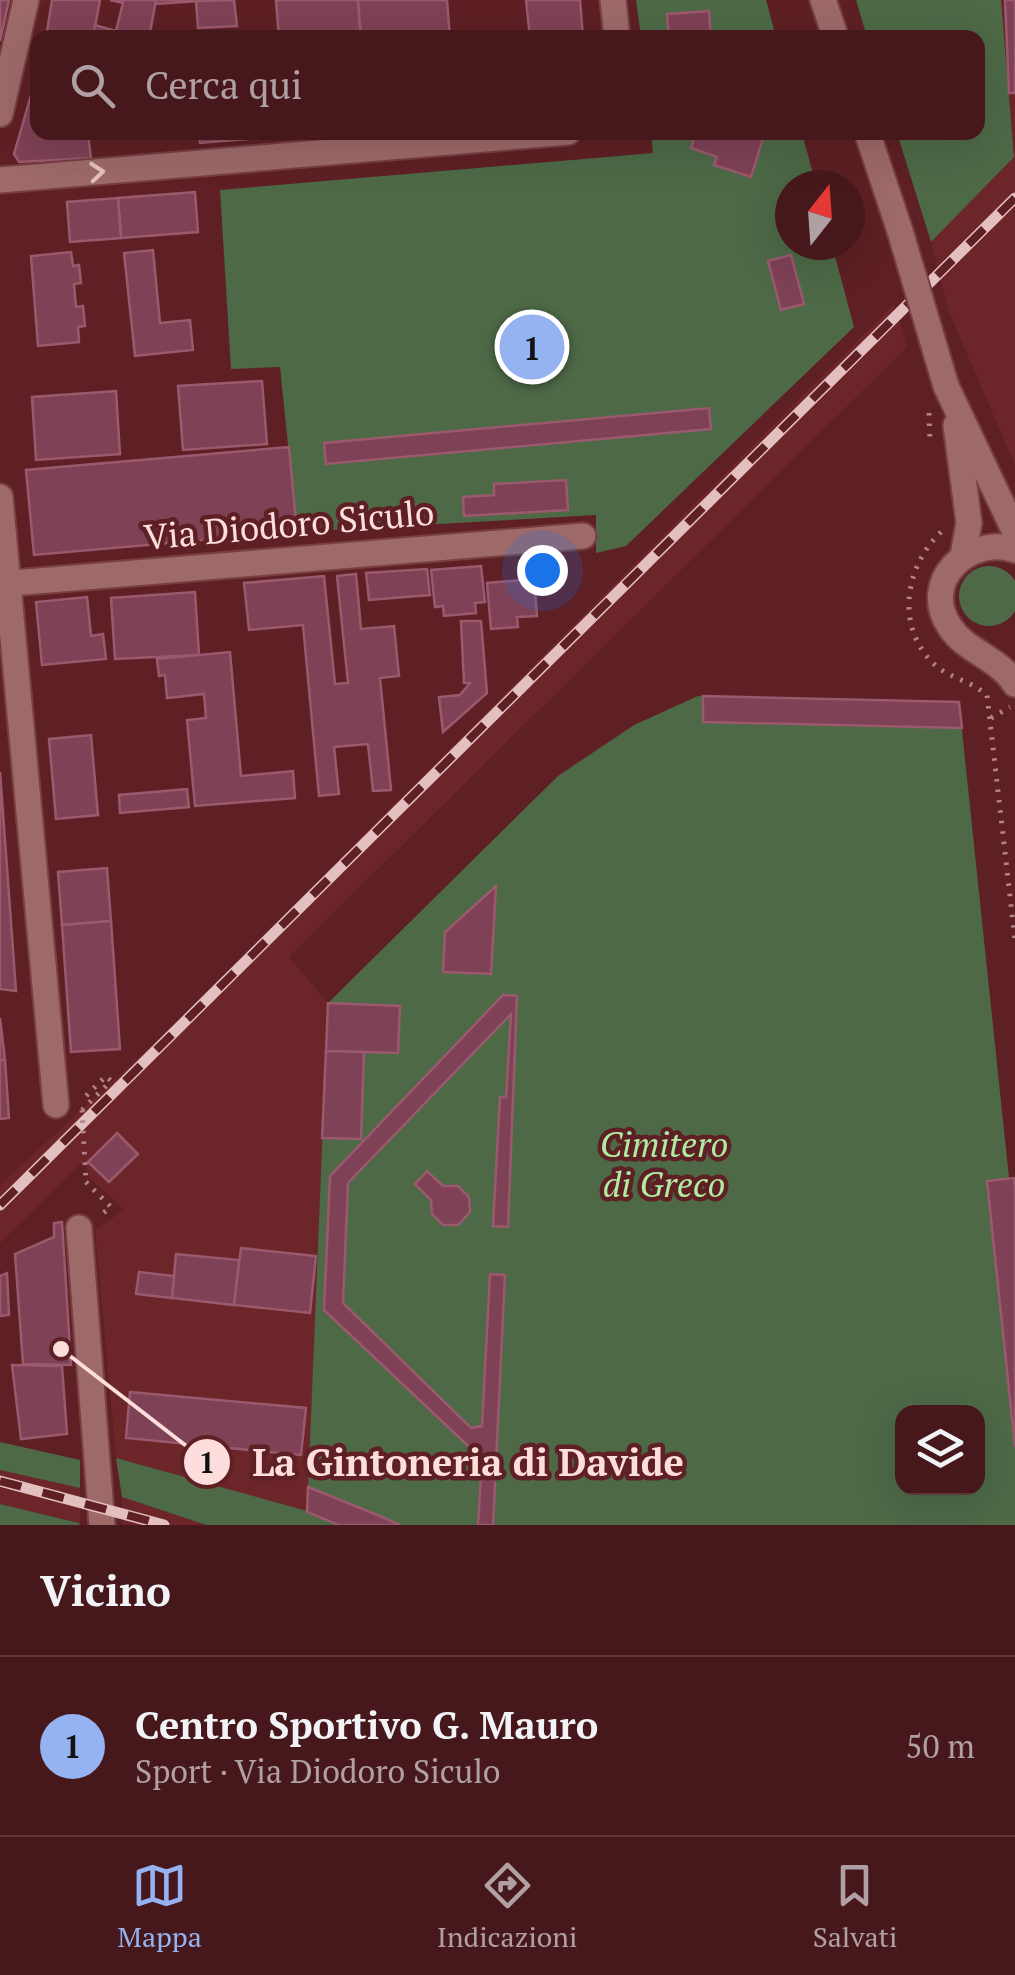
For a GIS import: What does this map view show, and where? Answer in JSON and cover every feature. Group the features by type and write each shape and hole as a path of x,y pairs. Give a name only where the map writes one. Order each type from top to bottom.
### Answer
{"street":[{"path":"0,114 26,0"},
{"path":"614,0 616,30"},
{"path":"823,0 833,30"},
{"path":"0,180 473,140"},
{"path":"870,140 900,232 944,399 969,522 963,555"},
{"path":"944,399 1015,532"},
{"path":"0,497 3,584 56,1106"},
{"name":"Via Diodoro Siculo","path":"3,584 584,536"},
{"path":"1015,550 988,546 963,555 946,575 941,600 952,630 1000,664 1015,684"},
{"path":"979,649 1015,646"},
{"path":"86,1224 102,1525"}],"path":[{"path":"932,448 926,429 944,399"},
{"path":"946,528 917,560 908,584 908,609 933,663 987,695 1015,940"},
{"path":"991,718 1015,705"},
{"path":"84,1100 106,1076 110,1082 82,1110 86,1182 111,1207 86,1224"}],"shaded area":[{"path":"1001,0 1015,0 1015,465 949,312 931,242 1014,157"},
{"path":"894,304 907,347 289,957 328,1003 307,1512 116,1458 95,1230 124,1210 89,1177 85,1160 0,1243 0,1185 179,1020"},
{"path":"0,1470 80,1488 80,1523 0,1504"},
{"path":"122,1497 206,1525 123,1525"}],"green space":[{"path":"636,0 766,0 774,30 640,30"},
{"path":"856,0 1001,0 1014,157 931,242 899,140 985,140 985,30 865,30"},
{"path":"652,140 804,140 812,170 775,170 775,260 836,260 854,327 626,546 596,553 596,515 297,532 280,367 231,369 220,190 653,153"},
{"path":"989,566 1010,575 1016,584 1016,608 1010,617 989,626 968,617 959,596 968,575"},
{"name":"Cimitero di Greco","path":"698,696 959,702 1009,1178 1014,1178 1015,1188 1015,1525 206,1525 122,1497 116,1458 307,1511 328,1003 558,776 634,725"},
{"path":"0,1442 80,1460 80,1488 0,1470"},
{"path":"0,1504 79,1523 80,1525 0,1525"}],"building":[{"path":"0,0 9,0 0,41"},
{"path":"52,0 100,0 94,30 47,30"},
{"path":"110,0 156,0 150,30 116,30 123,3"},
{"path":"156,0 214,0 156,4"},
{"path":"234,0 237,26 198,28 196,1"},
{"path":"276,0 358,0 360,30 278,30"},
{"path":"358,0 447,0 449,30 360,30"},
{"path":"526,0 580,0 582,30 529,30"},
{"path":"1005,0 1015,0 1015,93 1009,93"},
{"path":"709,11 710,30 668,30 667,14"},
{"path":"30,99 30,140 89,140 91,158 19,162 14,154"},
{"path":"694,140 763,140 751,177 714,165 717,157 691,148"},
{"path":"195,192 198,232 121,238 118,198"},
{"path":"118,198 121,238 70,242 67,202"},
{"path":"153,250 160,323 190,320 193,350 135,356 124,253"},
{"path":"71,252 73,266 79,265 81,283 74,284 76,307 83,306 85,326 78,327 79,342 38,346 31,256"},
{"path":"792,260 804,304 781,310 768,261"},
{"path":"262,381 267,444 183,450 178,386"},
{"path":"116,391 120,454 36,460 32,397"},
{"path":"709,408 711,429 326,464 324,443"},
{"path":"289,447 297,532 34,555 26,470"},
{"path":"566,480 568,510 464,516 463,497 494,495 494,484"},
{"path":"481,566 485,602 475,603 476,613 444,616 443,606 435,607 431,570"},
{"path":"427,569 430,595 369,600 366,573"},
{"path":"356,574 361,629 394,626 399,676 380,678 391,790 373,791 368,744 334,747 339,794 319,796 303,625 249,630 244,583 324,576 335,684 348,683 337,576"},
{"path":"534,579 537,616 517,617 518,627 491,629 487,583"},
{"path":"195,592 199,655 115,659 111,598"},
{"path":"87,597 91,636 103,634 106,659 42,665 36,602"},
{"path":"461,621 481,621 487,693 443,732 439,697 460,695 470,683 464,683"},
{"path":"230,652 241,776 293,771 295,798 195,806 187,720 206,718 204,694 167,698 165,675 159,676 157,659"},
{"path":"703,696 959,702 962,728 703,722"},
{"path":"91,735 98,815 56,819 49,739"},
{"path":"0,772 16,991 0,989"},
{"path":"187,789 189,807 120,813 119,795"},
{"path":"107,868 111,921 62,925 58,872"},
{"path":"496,886 491,974 443,972 445,932"},
{"path":"111,921 120,1049 71,1052 62,925"},
{"path":"503,995 517,996 508,1227 493,1226 500,1097 506,1097 511,1014 348,1183 343,1303 471,1428 482,1426 490,1274 505,1275 493,1525 478,1525 482,1459 324,1310 330,1176"},
{"path":"328,1003 400,1006 398,1053 326,1051"},
{"path":"0,1018 5,1060 0,1060"},
{"path":"326,1051 364,1052 361,1139 322,1138"},
{"path":"0,1060 5,1060 9,1118 0,1119"},
{"path":"117,1133 138,1154 109,1182 88,1162"},
{"path":"427,1171 443,1186 458,1186 469,1197 470,1212 458,1225 443,1225 432,1214 431,1200 415,1184"},
{"path":"1014,1178 1015,1188 1015,1447 987,1181"},
{"path":"62,1222 71,1365 23,1364 15,1254 54,1237 54,1223"},
{"path":"241,1248 316,1256 310,1313 234,1305"},
{"path":"176,1254 239,1260 234,1305 172,1298"},
{"path":"139,1272 174,1276 172,1298 136,1294"},
{"path":"7,1273 9,1315 0,1316 0,1276"},
{"path":"12,1365 62,1366 67,1434 21,1439"},
{"path":"130,1392 306,1408 301,1455 126,1438"},
{"path":"308,1487 400,1525 339,1525 307,1512"}],"railway":[{"path":"0,1205 1015,198"},
{"path":"0,1481 164,1525"}],"place":[{"name":"Centro Sportivo G. Mauro","path":"532,347"},
{"name":"La Gintoneria di Davide","path":"61,1349"}]}
